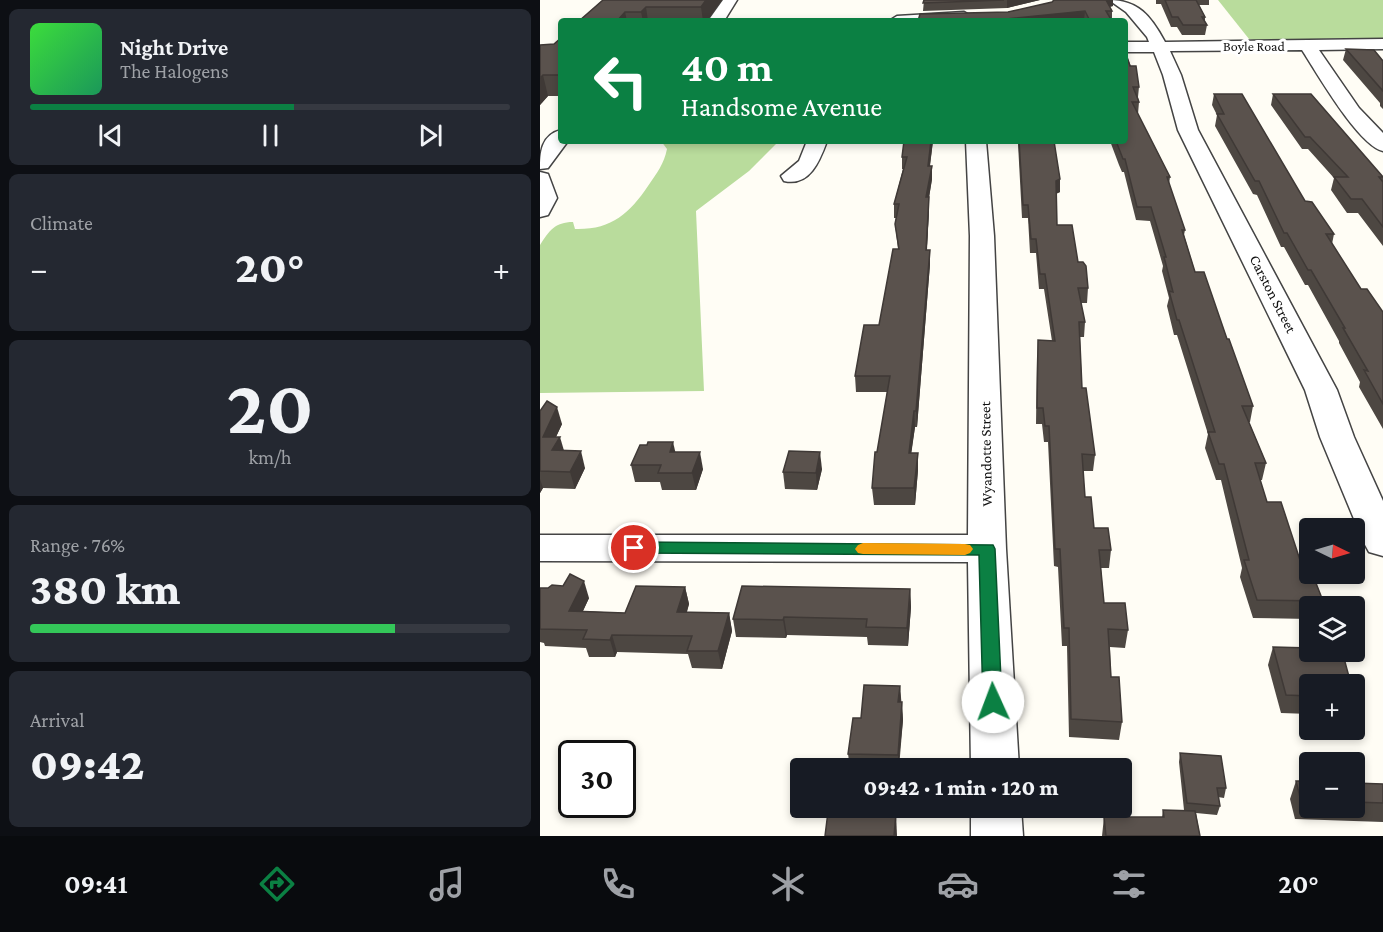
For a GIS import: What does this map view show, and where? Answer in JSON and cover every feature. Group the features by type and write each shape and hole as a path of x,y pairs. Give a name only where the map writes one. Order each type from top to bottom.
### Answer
{"street":[{"path":"718,18 730,0"},
{"name":"Carston Street","path":"1116,0 1135,10 1160,47 1177,89 1188,130 1321,390 1337,437 1383,543"},
{"path":"937,18 977,15"},
{"name":"Boyle Road","path":"1128,47 1383,44"},
{"path":"1308,46 1352,112 1383,145"},
{"path":"540,163 558,140"},
{"path":"792,176 808,164 816,144"},
{"name":"Wyandotte Street","path":"976,144 982,236 987,549 995,758"},
{"path":"540,179 547,195 546,203 540,210"},
{"path":"540,548 987,549"},
{"path":"996,818 997,836"}],"green space":[{"path":"1218,0 1383,0 1383,38 1249,39"},
{"path":"663,144 776,144 749,171 696,211 704,391 540,393 540,245 557,226 567,222 573,222 575,229 588,229 609,223 626,212 634,205 654,177 667,149"}],"building":[{"path":"603,0 706,0 701,7 646,7 641,12 625,12 620,18 582,18"},
{"path":"924,0 1004,0 923,3"},
{"path":"1054,0 1106,0 1112,11 1106,11 1110,18 1088,18 1085,11 1017,18 919,18 920,14 1008,12"},
{"path":"1165,0 1196,0 1207,25 1183,25 1178,17 1172,17"},
{"path":"558,41 558,75 543,75 540,78 540,45 554,44"},
{"path":"1346,49 1374,50 1383,61 1383,91"},
{"path":"1128,60 1130,66 1136,66 1139,87 1133,87 1139,102 1132,102 1170,177 1167,177 1185,230 1182,230 1195,272 1204,272 1253,406 1242,406 1266,463 1255,463 1267,502 1281,502 1299,557 1299,584 1316,584 1321,596 1299,596 1299,601 1257,600 1244,560 1249,560 1224,464 1219,464 1208,432 1215,432 1169,291 1173,292 1164,257 1166,257 1151,207 1137,207 1125,159 1117,144 1128,144"},
{"path":"1214,94 1242,94 1305,201 1312,202 1334,234 1326,234 1361,289 1367,289 1383,312 1383,404 1364,370 1368,371 1343,328 1345,328 1311,270 1308,270 1287,233 1284,233 1259,181 1255,181 1217,114 1224,114"},
{"path":"1273,94 1311,94 1383,177 1379,177 1383,182 1383,227 1362,199 1351,199 1334,177 1348,177 1310,137 1305,137"},
{"path":"904,144 931,144 928,166 932,166 926,197 929,197 926,250 930,250 916,411 914,411 909,453 918,453 914,488 872,488 875,452 877,452 890,376 855,376 864,325 879,325 893,249 899,249 895,224 899,204 894,204 907,157 902,157"},
{"path":"1019,144 1054,144 1060,179 1056,181 1057,225 1072,225 1078,262 1083,262 1086,266 1088,288 1078,288 1085,322 1079,322 1082,388 1086,388 1095,455 1082,454 1085,497 1091,497 1094,528 1108,528 1111,550 1099,550 1104,603 1125,603 1128,630 1108,629 1111,677 1119,677 1122,722 1071,719 1069,628 1064,628 1060,549 1055,549 1049,426 1045,426 1043,408 1037,408 1038,340 1055,341 1045,274 1040,274 1036,239 1031,239 1028,205 1023,205"},
{"path":"547,401 557,407 543,437 560,437 552,450 581,451 570,472 540,471 540,411"},
{"path":"648,442 673,442 670,452 700,452 692,473 658,473 661,465 631,465 640,445 647,445"},
{"path":"789,451 820,452 816,473 783,472"},
{"path":"570,574 584,581 569,611 625,613 636,586 685,587 677,612 729,613 718,651 687,651 692,636 612,635 610,640 583,639 587,630 540,629 540,588 548,588 552,585 563,586"},
{"path":"742,586 910,589 907,628 866,627 867,619 784,617 783,620 733,619"},
{"path":"1273,647 1299,648 1299,662 1345,662 1348,674 1299,674 1299,696 1286,695"},
{"path":"864,685 900,686 898,702 902,702 898,755 848,754 853,718 861,718"},
{"path":"1180,753 1221,756 1226,788 1217,788 1220,806 1187,803"},
{"path":"1365,783 1383,784 1383,803 1365,802"},
{"path":"1163,810 1195,811 1200,836 1106,836 1104,818 1164,817"},
{"path":"827,818 896,818 894,836 825,836"}],"slow traffic":[{"path":"863,549 965,549"}],"route":[{"path":"634,548 987,549 993,702"}]}
